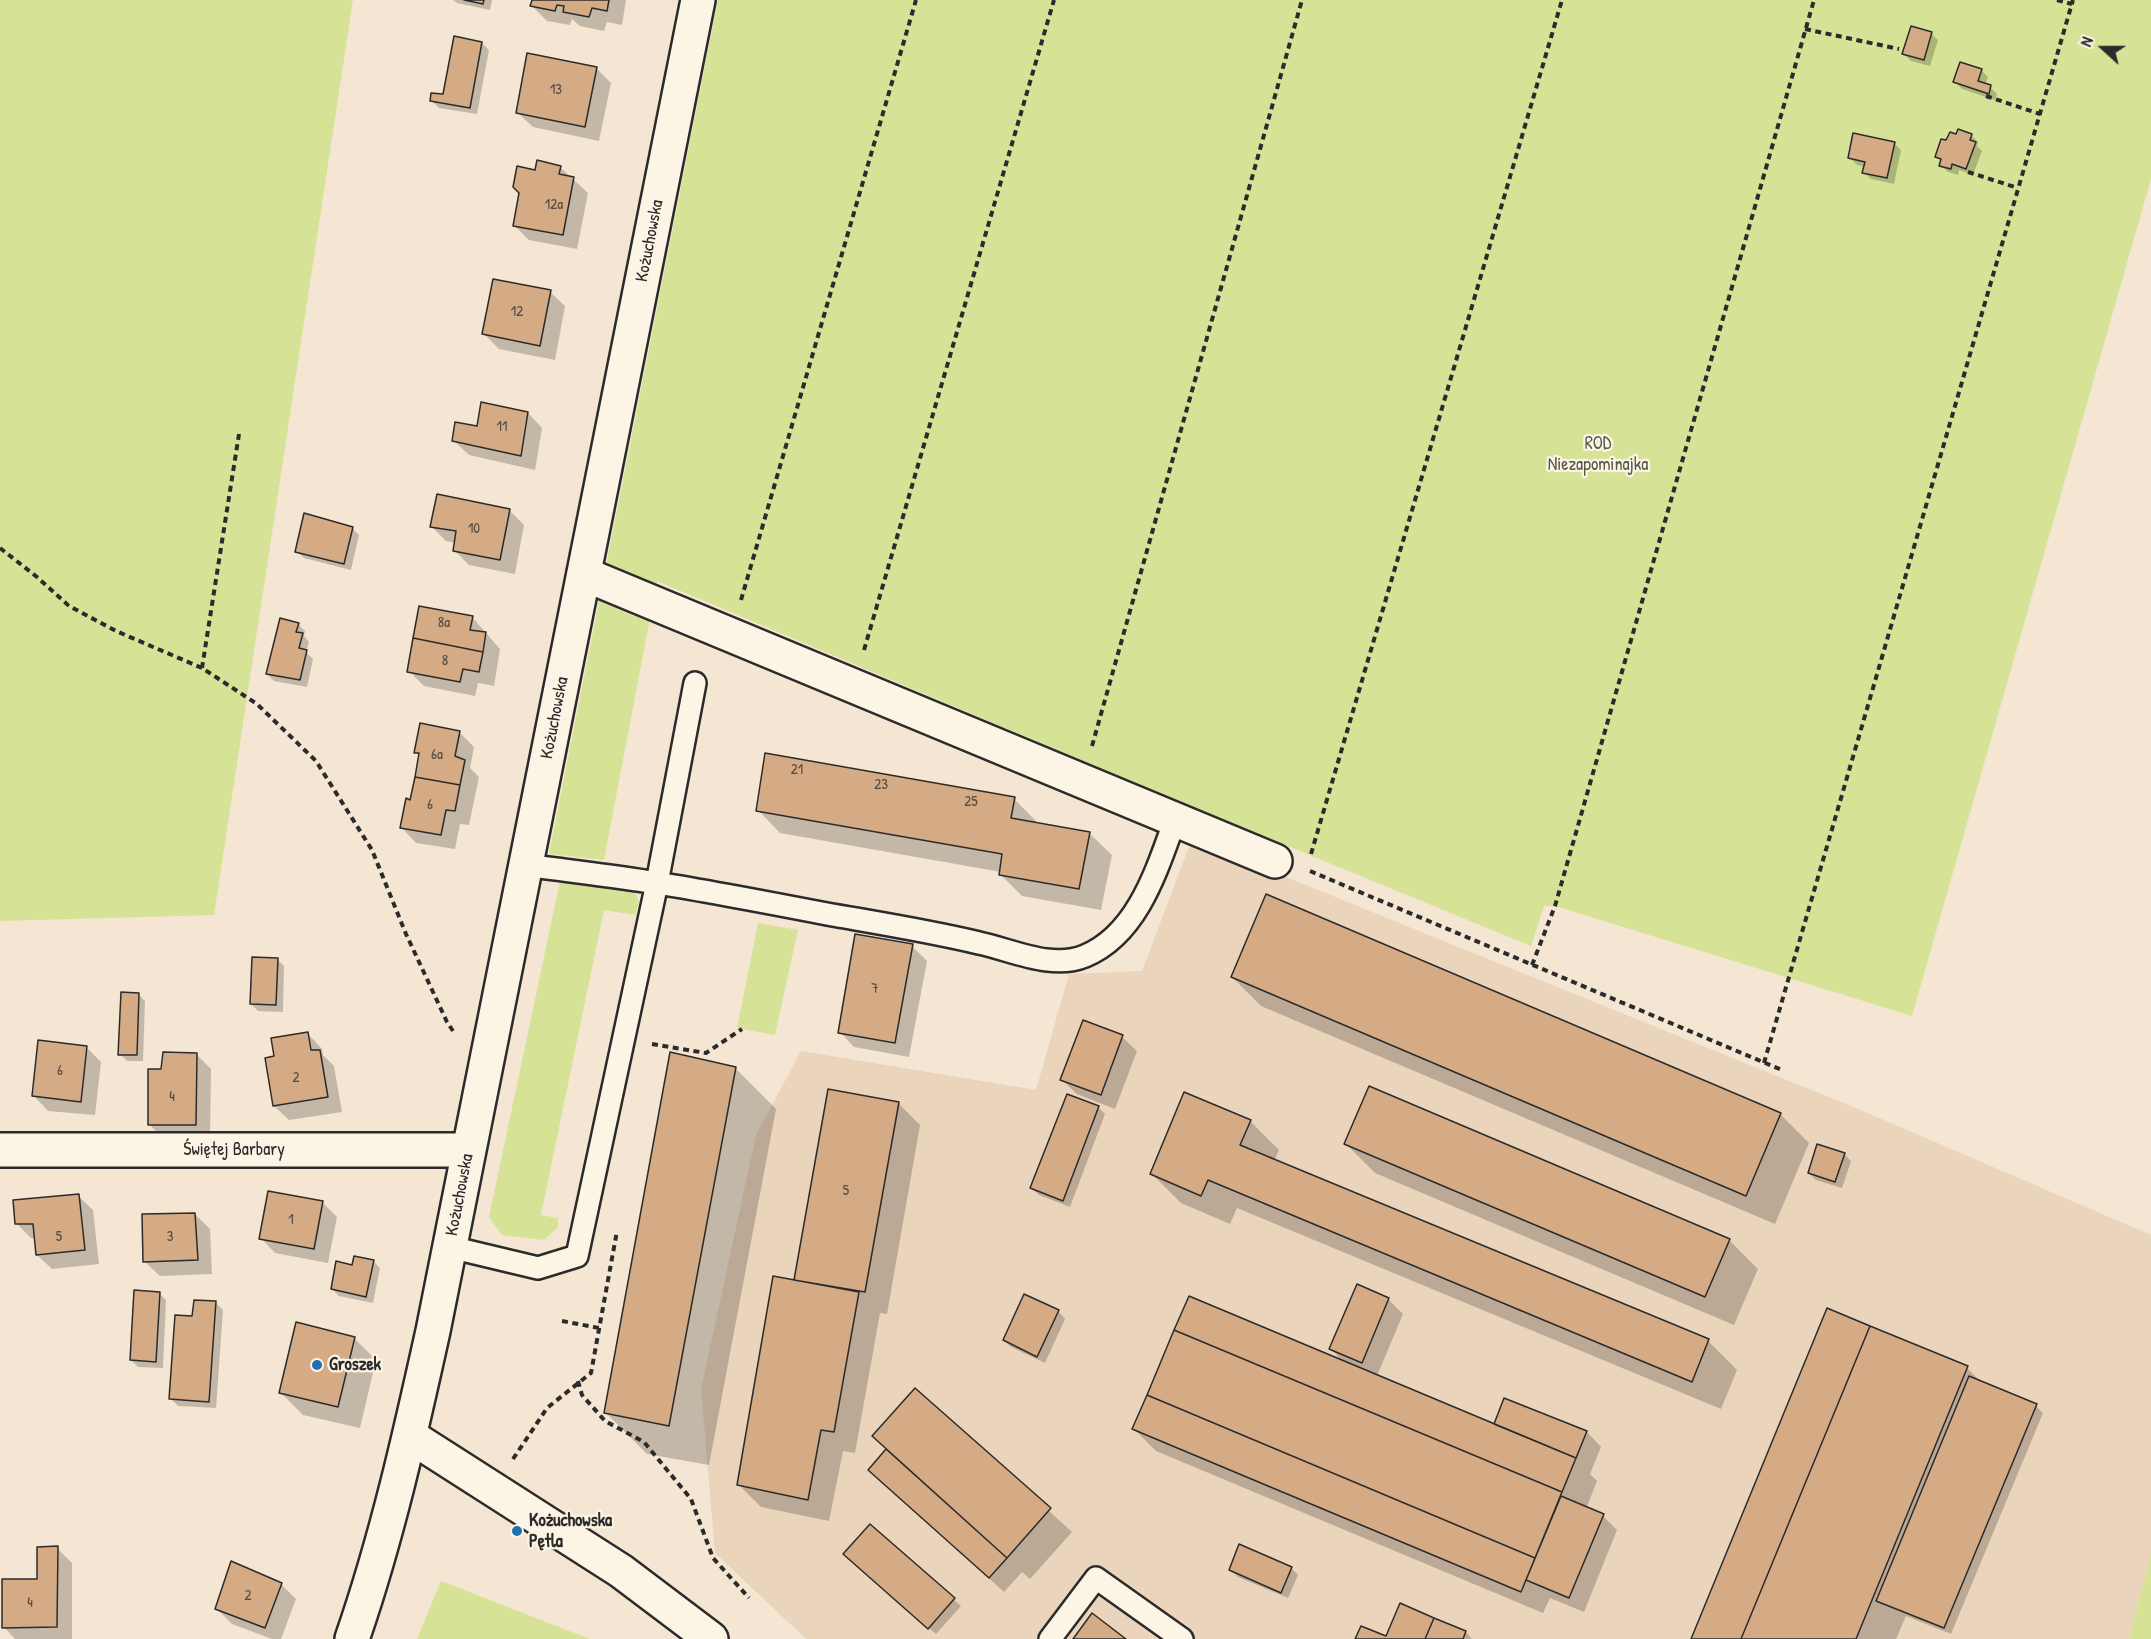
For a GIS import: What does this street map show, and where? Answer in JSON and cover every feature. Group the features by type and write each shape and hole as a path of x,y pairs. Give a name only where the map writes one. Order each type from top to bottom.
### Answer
{"main road":[{"name":"Kożuchowska","path":"352,1639 367,1597 392,1509 450,1247 698,0"},
{"path":"584,574 1275,861"},
{"name":"Świętej Barbary","path":"0,1150 468,1150"},
{"path":"410,1436 621,1571 711,1639"}],"lane":[{"path":"450,1247 538,1268 578,1256 657,883 695,682"},
{"path":"526,865 657,883 915,930 980,943 1040,959 1064,961 1083,957 1104,947 1121,931 1155,874 1175,820"},
{"path":"1050,1639 1096,1578 1182,1639"}],"path":[{"path":"730,635 916,0"},
{"path":"853,686 1054,0"},
{"path":"1082,781 1302,0"},
{"path":"1562,0 1306,870 1782,1070"},
{"path":"1532,965 1555,906 1814,0"},
{"path":"1764,1063 2072,2 2058,0"},
{"path":"1805,29 1899,49"},
{"path":"1986,96 2040,114"},
{"path":"1968,172 2018,188"},
{"path":"202,668 240,434"},
{"path":"0,548 69,606 116,631 202,668 257,704 316,761 372,850 406,934 447,1022 483,1076"},
{"path":"651,1044 706,1053 742,1029"},
{"path":"493,1489 547,1408 591,1372 618,1226"},
{"path":"562,1321 599,1328"},
{"path":"578,1381 582,1395 605,1421 644,1442 691,1498 713,1558 749,1598"}],"shaded area":[{"path":"1192,839 1856,1108 2151,1235 2151,1553 2129,1639 806,1639 715,1553 701,1389 756,1135 801,1051 1036,1090 1069,974 1142,971"}],"green space":[{"path":"0,0 353,0 214,915 0,921"},
{"name":"ROD Niezapominajka","path":"718,0 2151,0 2151,179 1912,1016 1555,906 1544,906 1531,946 1195,808 657,581 604,860 549,854"},
{"path":"560,881 618,884 634,890 639,902 635,915 604,910 541,1215 558,1218 558,1227 544,1240 502,1235 489,1217"},
{"path":"758,923 798,930 775,1035 737,1028"},
{"path":"2151,1553 2151,1639 2129,1639"},
{"path":"441,1581 590,1639 417,1639"}],"building":[{"path":"464,0 484,0 483,4"},
{"path":"532,0 609,0 607,11 592,8 589,17 563,12 564,6 557,5 555,11 530,6"},
{"path":"1911,26 1932,32 1924,60 1902,54"},
{"path":"454,36 482,42 470,108 430,101 431,93 443,94"},
{"path":"527,53 597,67 585,127 516,113"},
{"path":"1960,62 1982,69 1978,81 1991,85 1989,94 1953,82"},
{"path":"1958,129 1972,134 1970,140 1976,142 1966,169 1952,164 1951,169 1939,166 1941,159 1935,157 1941,139 1946,140 1950,132 1956,134"},
{"path":"1853,133 1895,142 1887,178 1862,173 1865,162 1848,158"},
{"path":"537,160 561,166 559,174 574,177 563,235 513,226 519,193 513,187 517,166 535,170"},
{"path":"493,279 551,290 540,346 482,334"},
{"path":"481,402 528,412 521,456 452,441 455,422 477,426"},
{"path":"437,494 510,509 500,560 453,551 456,531 430,527"},
{"path":"304,513 353,527 344,564 295,552"},
{"path":"419,606 473,616 470,630 486,632 483,652 413,638"},
{"path":"280,618 299,623 296,632 303,633 299,648 307,650 300,680 266,674"},
{"path":"413,638 483,652 479,672 463,669 460,682 407,672"},
{"path":"420,723 460,731 455,756 465,760 460,785 415,777 419,753 414,753"},
{"path":"765,753 1015,797 1011,818 1090,832 1079,889 999,875 1002,854 756,811"},
{"path":"415,777 460,785 455,811 446,810 441,835 400,828 406,798 410,800"},
{"path":"1266,894 1781,1113 1746,1196 1231,977"},
{"path":"855,934 913,944 895,1043 838,1033"},
{"path":"252,957 278,958 276,1005 250,1004"},
{"path":"121,992 139,993 137,1055 118,1055"},
{"path":"1083,1020 1123,1035 1101,1095 1060,1080"},
{"path":"308,1032 311,1050 320,1050 328,1097 273,1106 265,1058 274,1056 271,1038"},
{"path":"38,1040 87,1046 81,1102 32,1096"},
{"path":"163,1052 197,1053 196,1125 148,1125 148,1069 161,1069"},
{"path":"670,1052 736,1067 669,1426 604,1413"},
{"path":"1369,1086 1730,1239 1705,1297 1344,1144"},
{"path":"828,1089 899,1102 865,1292 794,1280"},
{"path":"1184,1092 1251,1120 1240,1145 1709,1339 1692,1382 1208,1180 1201,1196 1150,1174"},
{"path":"1067,1094 1099,1106 1063,1201 1030,1188"},
{"path":"1817,1144 1845,1153 1835,1182 1808,1173"},
{"path":"268,1191 323,1201 314,1249 259,1239"},
{"path":"79,1194 85,1250 36,1255 33,1224 15,1224 13,1200"},
{"path":"195,1213 198,1260 143,1262 142,1214"},
{"path":"354,1256 374,1260 366,1297 331,1289 336,1261 352,1265"},
{"path":"773,1276 859,1292 834,1432 821,1430 808,1500 737,1485"},
{"path":"1357,1284 1389,1298 1362,1363 1329,1349"},
{"path":"134,1290 160,1292 156,1362 130,1360"},
{"path":"1024,1294 1059,1310 1037,1357 1003,1340"},
{"path":"1189,1296 1576,1458 1562,1492 1174,1330"},
{"path":"194,1300 216,1301 209,1402 169,1399 175,1315 192,1316"},
{"path":"1827,1308 1870,1326 1741,1639 1691,1639"},
{"name":"Groszek","path":"296,1322 355,1337 338,1407 279,1393"},
{"path":"1870,1326 1968,1366 1856,1639 1741,1639"},
{"path":"1174,1330 1562,1492 1535,1558 1147,1395"},
{"path":"1969,1376 2037,1404 1944,1628 1876,1601"},
{"path":"915,1388 1051,1508 1007,1558 872,1436"},
{"path":"1147,1395 1535,1558 1521,1592 1132,1429"},
{"path":"1504,1398 1587,1431 1576,1458 1494,1424"},
{"path":"886,1449 1007,1558 989,1578 868,1470"},
{"path":"1561,1496 1604,1514 1569,1598 1526,1580"},
{"path":"870,1524 955,1598 928,1629 843,1554"},
{"path":"1239,1544 1292,1567 1281,1593 1229,1570"},
{"path":"58,1546 57,1627 2,1628 2,1579 37,1579 37,1547"},
{"path":"231,1561 282,1583 265,1628 215,1609"},
{"path":"1400,1603 1434,1618 1425,1639 1355,1639 1361,1626 1386,1636"},
{"path":"1092,1613 1126,1639 1073,1639"},
{"path":"1434,1618 1466,1631 1463,1639 1425,1639"}],"place":[{"name":"Groszek","path":"317,1365"},
{"name":"Kożuchowska Pętla","path":"517,1531"}]}
